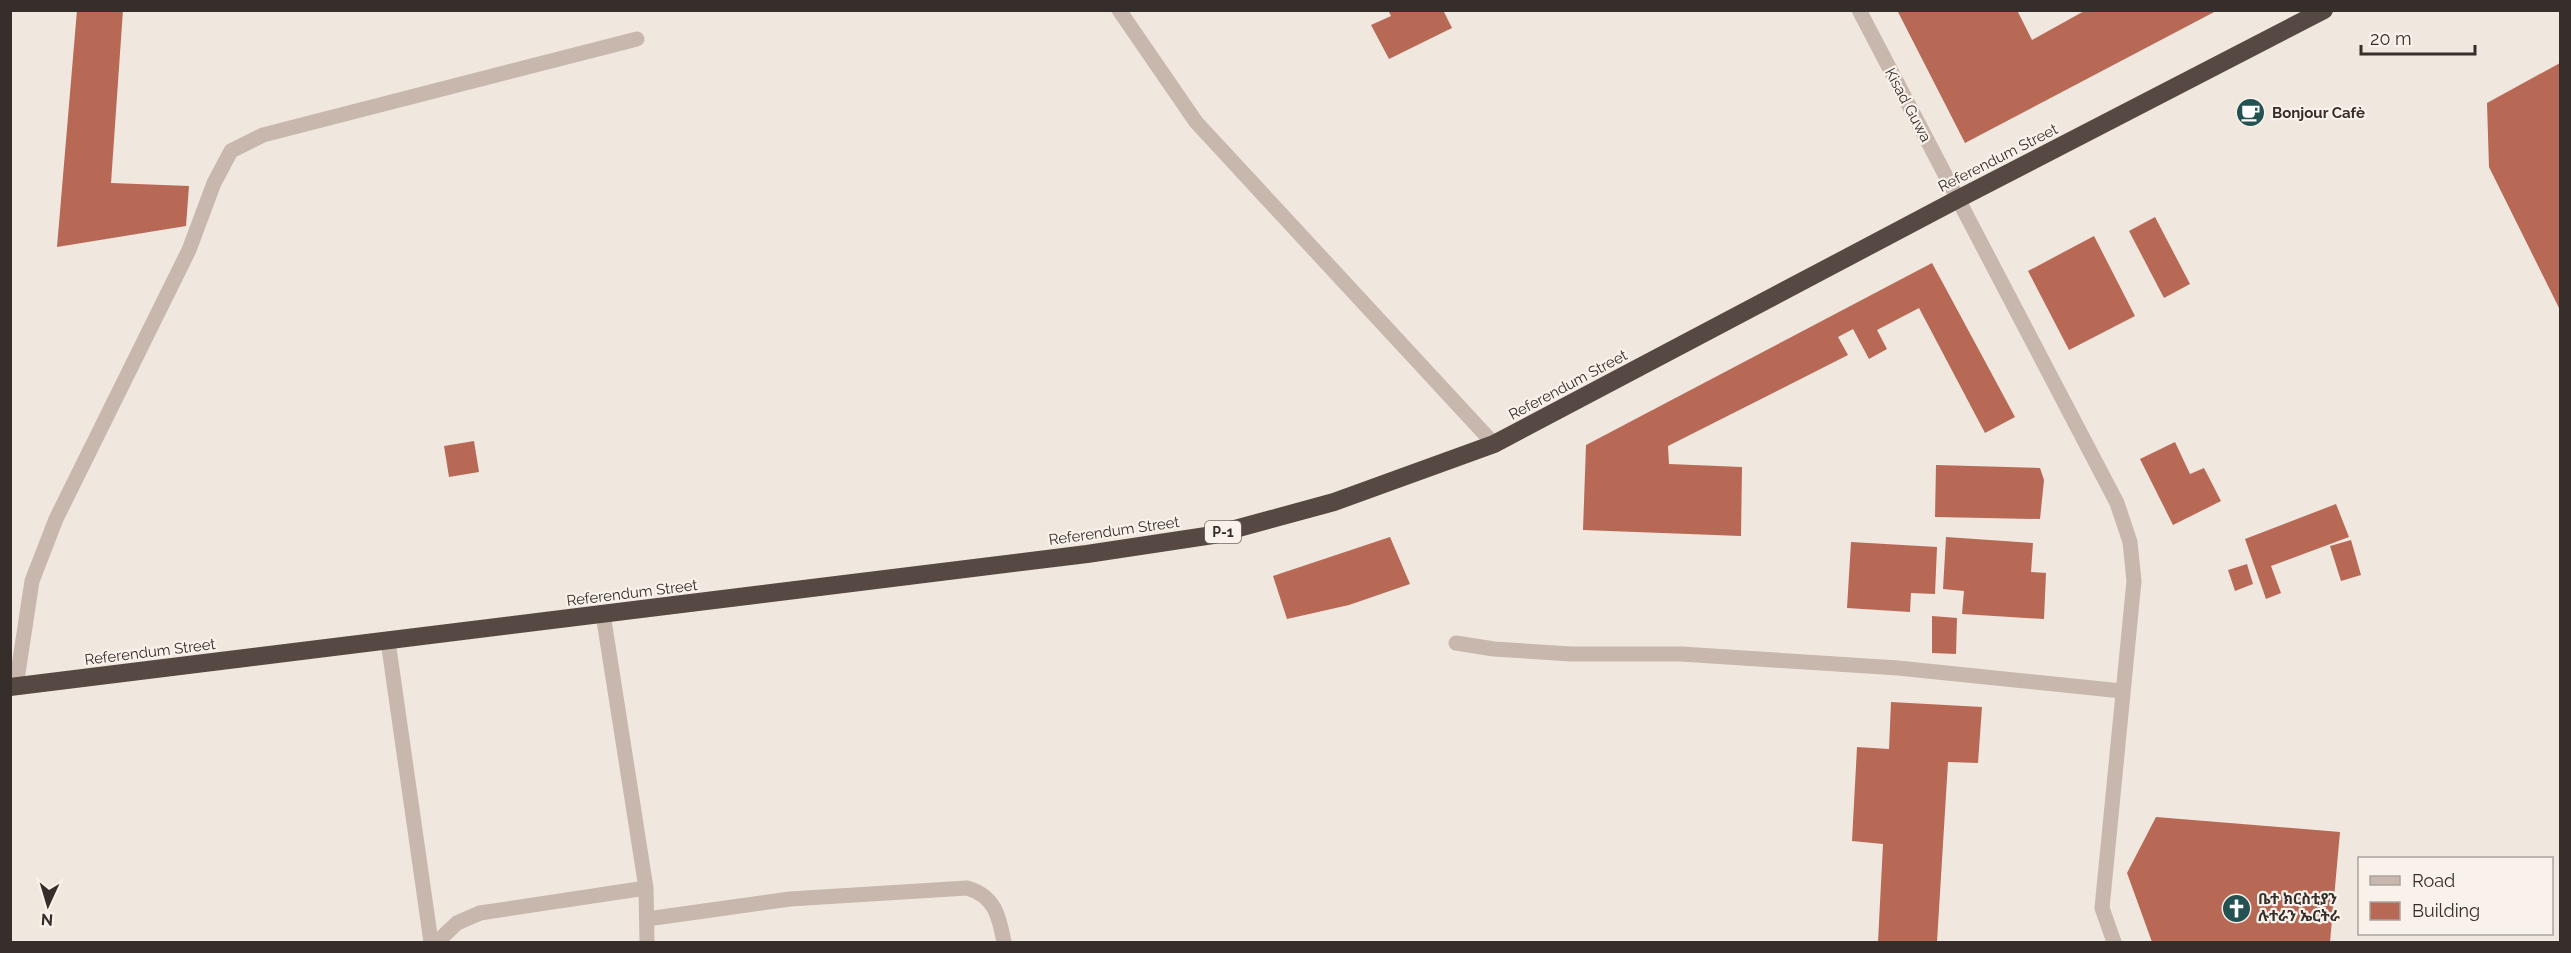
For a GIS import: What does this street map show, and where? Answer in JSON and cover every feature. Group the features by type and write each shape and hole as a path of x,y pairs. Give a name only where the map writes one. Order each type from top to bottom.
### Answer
{"highway":[{"name":"Referendum Street","path":"13,686 1087,554 1213,535 1334,502 1494,444 1958,199 2324,10"}],"street":[{"path":"1119,10 1196,122 1494,444"},
{"name":"Kisad Guwa","path":"1859,10 2121,513 2130,542 2134,581 2102,908 2114,942"},
{"path":"13,686 32,581 56,519 189,250 214,183 231,151 263,135 637,39"},
{"path":"603,614 646,888 647,942"},
{"path":"388,641 431,942"},
{"path":"1456,643 1494,649 1571,654 1681,654 1898,668 2122,691"},
{"path":"438,942 457,923 480,913 646,888"},
{"path":"647,919 790,899 967,888 982,892 993,905 1004,942"}],"building":[{"path":"77,10 123,10 111,183 189,186 186,226 57,247"},
{"path":"1388,10 1443,10 1452,28 1389,59 1371,25 1391,16"},
{"path":"1897,10 2017,10 2032,40 2086,10 2218,10 1965,143"},
{"path":"2560,63 2560,310 2489,167 2487,103"},
{"path":"2155,217 2190,284 2164,298 2129,231"},
{"path":"2094,236 2135,316 2069,350 2028,271"},
{"path":"1932,263 2015,417 1985,433 1919,308 1877,330 1887,349 1869,359 1853,329 1838,337 1848,355 1668,446 1669,464 1742,467 1741,536 1583,530 1586,445"},
{"path":"474,441 479,472 449,477 444,446"},
{"path":"2175,442 2190,474 2204,468 2221,501 2173,525 2140,459"},
{"path":"1936,465 2040,468 2044,480 2040,519 1935,517"},
{"path":"2336,504 2349,537 2271,566 2281,593 2266,599 2245,539"},
{"path":"1390,537 1410,584 1349,605 1287,619 1273,576"},
{"path":"1946,537 2033,543 2031,572 2046,573 2044,619 1962,614 1964,591 1943,589"},
{"path":"2351,540 2361,575 2341,581 2330,546"},
{"path":"1851,542 1937,547 1935,594 1911,593 1910,612 1847,608"},
{"path":"2247,564 2253,584 2235,591 2228,570"},
{"path":"1932,616 1957,618 1956,654 1932,653"},
{"path":"1891,702 1982,707 1978,763 1948,762 1937,942 1878,942 1883,844 1852,841 1857,747 1889,749"},
{"name":"ቤተ ክርስቲያን ሉተራን ኤርትራ","path":"2156,817 2340,832 2330,942 2152,942 2127,873"}],"place":[{"name":"Bonjour Cafè","path":"2251,113"},
{"name":"ቤተ ክርስቲያን ሉተራን ኤርትራ","path":"2237,908"}]}
